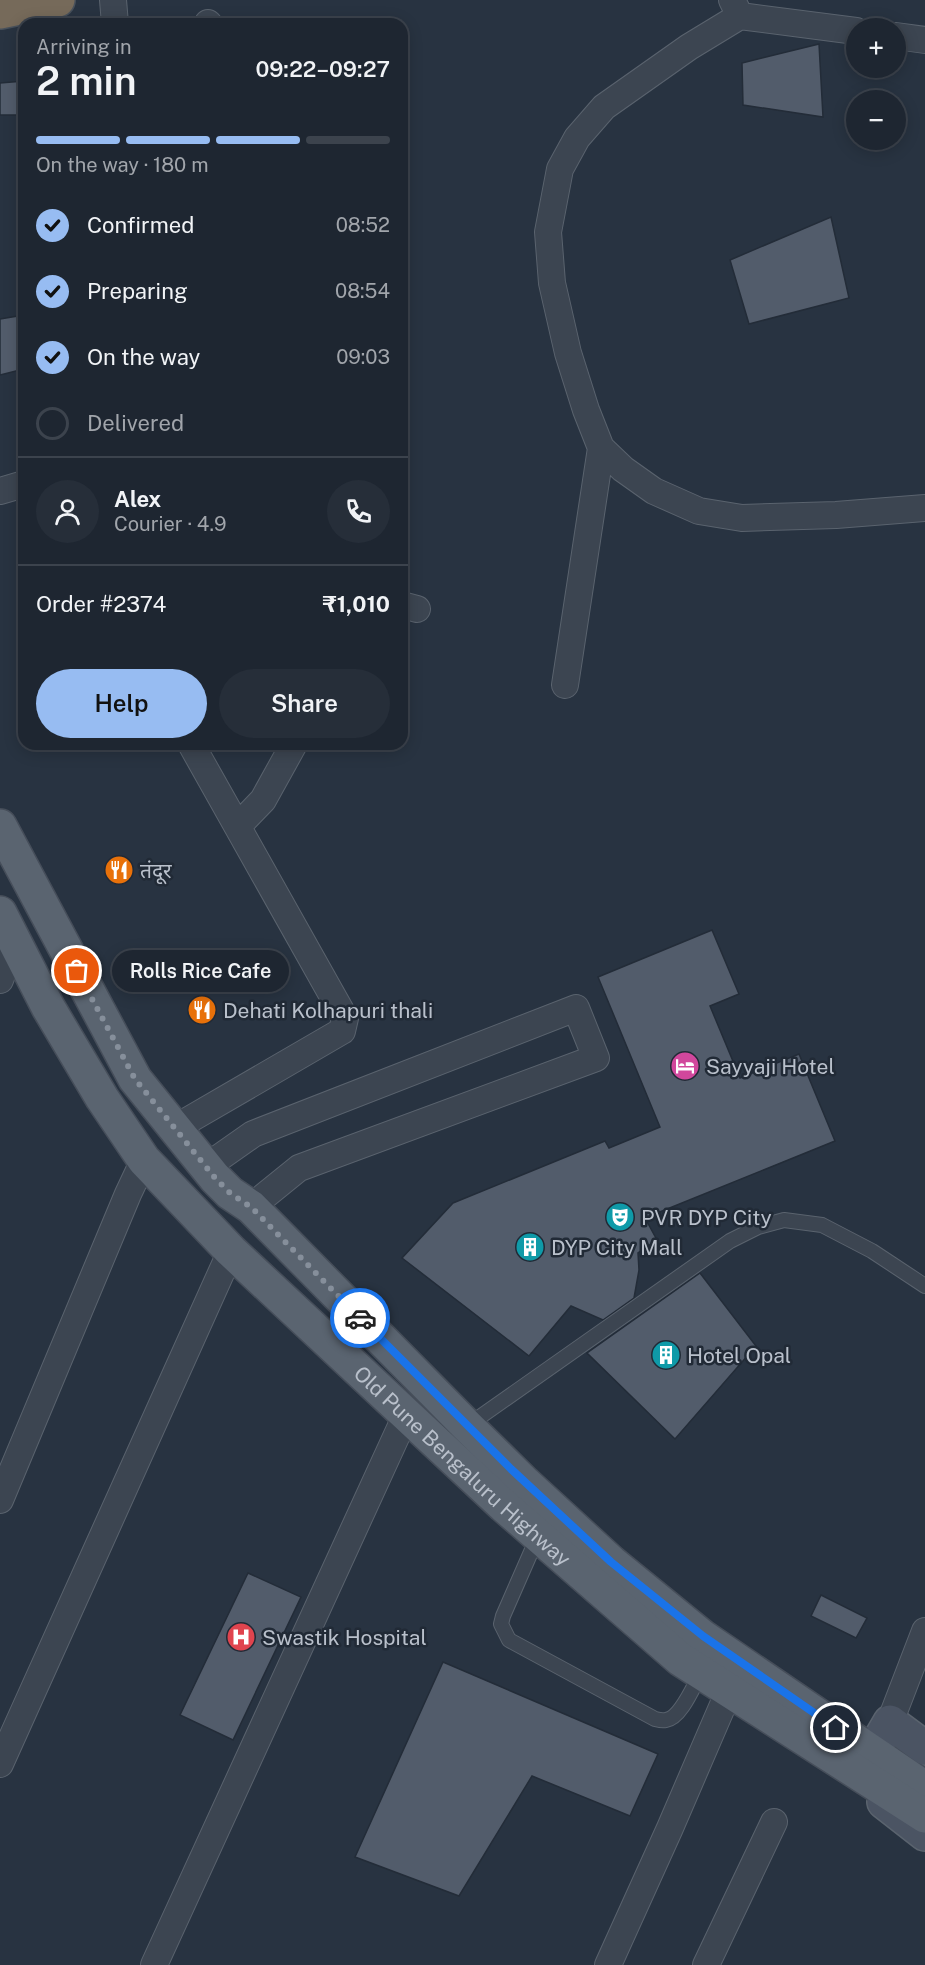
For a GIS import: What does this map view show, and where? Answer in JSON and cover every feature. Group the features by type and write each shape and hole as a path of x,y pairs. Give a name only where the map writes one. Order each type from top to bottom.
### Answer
{"highway":[{"path":"0,12 58,0"}],"main road":[{"name":"Old Pune Bengaluru Highway","path":"1,830 135,1079 230,1193 251,1207 525,1483 611,1562 703,1636 737,1678 872,1762 925,1788"},
{"name":"Old Pune Bengaluru Highway","path":"7,927 48,1007 96,1088 144,1160 231,1251 504,1506 680,1659 701,1672 737,1678"},
{"name":"Old Pune Bengaluru Highway","path":"872,1762 925,1816"}],"street":[{"path":"113,0 115,18"},
{"path":"846,29 736,8 689,47 604,107 577,138 560,169 548,232 552,283 568,353 601,448 654,491 699,511 742,518 925,508"},
{"path":"906,37 925,40"},
{"path":"565,685 601,448"},
{"path":"0,491 18,486"},
{"path":"175,1128 342,1031 345,1018 194,750"},
{"path":"238,826 263,800 291,750"},
{"path":"0,980 7,927"},
{"path":"206,1167 253,1134 576,1008 596,1058 299,1168 251,1207"},
{"path":"0,1500 144,1160"},
{"path":"0,1764 231,1251"},
{"path":"154,1965 407,1413"},
{"path":"925,1631 872,1762 865,1787 925,1834"},
{"path":"608,1965 737,1678"},
{"path":"890,1722 925,1748"},
{"path":"706,1965 774,1822"}],"lane":[{"path":"467,1426 730,1241 758,1227 784,1221 822,1225 872,1251 925,1286"},
{"path":"538,1536 503,1616 501,1624 509,1640 655,1719 665,1720 673,1717 679,1711 701,1672"}],"building":[{"path":"819,44 823,117 743,105 742,63"},
{"path":"18,82 18,115 0,115 0,83"},
{"path":"831,217 849,298 749,324 730,260"},
{"path":"18,316 18,370 0,375 0,319"},
{"path":"712,930 739,994 710,1006 740,1078 799,1054 835,1141 645,1218 657,1240 638,1253 639,1270 634,1298 603,1320 571,1306 529,1356 402,1258 453,1203 605,1141 609,1148 660,1127 598,977"},
{"name":"Hotel Opal","path":"700,1273 756,1346 675,1439 587,1353"},
{"path":"248,1573 301,1597 233,1740 180,1715"},
{"path":"821,1595 867,1618 856,1638 811,1616"},
{"path":"443,1662 658,1754 630,1816 532,1776 459,1896 355,1857"}],"way so far":[{"path":"77,971 135,1079 215,1178 230,1193 251,1207 360,1318"}],"place":[{"name":"तंदूर","path":"119,870"},
{"name":"Rolls Rice Cafe","path":"77,971"},
{"name":"Dehati Kolhapuri thali","path":"202,1010"},
{"name":"Sayyaji Hotel","path":"685,1066"},
{"name":"PVR DYP City","path":"620,1217"},
{"name":"DYP City Mall","path":"530,1247"},
{"name":"Hotel Opal","path":"666,1355"},
{"name":"Swastik Hospital","path":"241,1637"}],"route":[{"path":"360,1318 511,1469 611,1562 703,1636 836,1728"}]}
